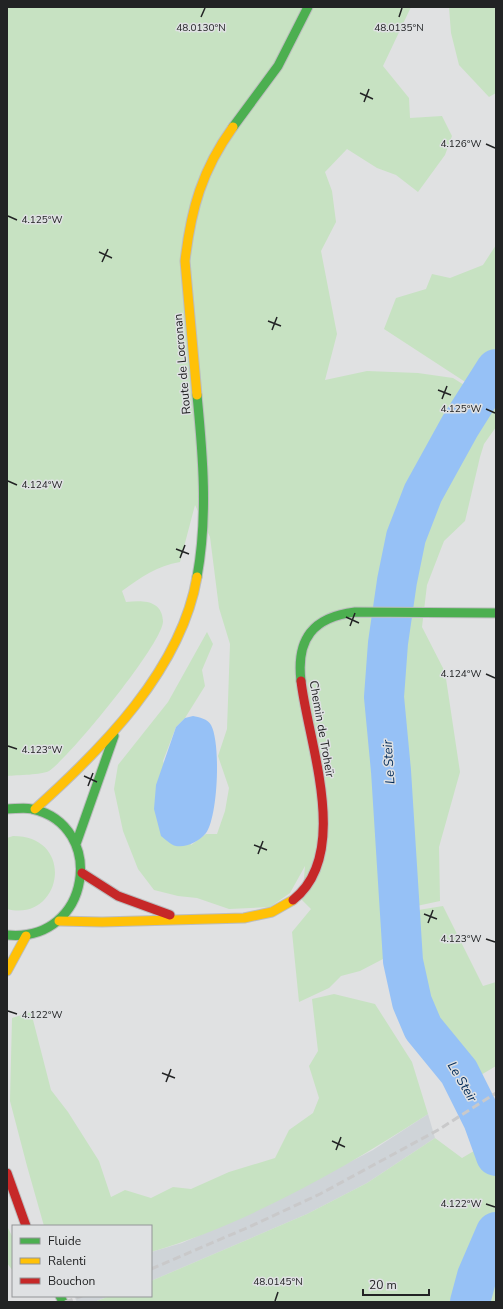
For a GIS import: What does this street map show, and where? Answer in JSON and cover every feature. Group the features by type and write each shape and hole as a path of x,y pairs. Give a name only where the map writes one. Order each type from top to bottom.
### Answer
{"main road":[{"name":"Route de Locronan","path":"35,810 117,730 143,692 176,637 189,609 198,573 204,506 203,465 185,261 188,230 194,203 204,176 234,126 282,61 295,38 308,7"},
{"name":"Chemin de Troheïr","path":"59,921 109,922 224,919 262,916 280,909 293,901 303,891 317,866 323,826 322,803 316,758 301,686 300,661 302,647 308,634 318,623 336,614 355,612 496,613"},
{"name":"Route de Locronan","path":"76,844 117,730"},
{"path":"7,809 16,807 35,810 60,822 76,844 81,858 82,873 79,891 71,907 59,921 43,931 26,936 7,935"},
{"name":"Chemin de Troheïr","path":"82,873 104,889 130,902 182,919"},
{"path":"7,971 26,936"},
{"path":"7,1173 26,1225"}],"shaded area":[{"path":"428,1114 435,1138 367,1183 307,1214 152,1281 152,1252 182,1243 257,1210 373,1150"},
{"path":"74,1297 107,1297 94,1302 77,1302"}],"green space":[{"path":"7,7 411,7 383,66 409,98 410,118 442,116 452,136 445,155 418,192 396,175 377,168 347,149 325,172 332,191 336,222 321,251 337,334 325,380 367,371 418,373 453,378 496,405 496,427 484,444 465,521 444,541 427,585 422,627 445,672 460,772 439,847 440,901 412,907 385,919 383,959 360,971 341,976 329,988 299,1002 292,932 311,909 302,900 305,866 290,893 270,907 229,909 197,898 178,896 154,890 138,869 123,831 114,789 118,765 168,702 207,632 213,644 202,670 205,686 185,718 176,727 163,761 191,845 206,834 217,834 225,811 229,788 218,756 227,729 230,644 219,608 210,537 195,505 180,562 164,566 150,573 122,591 126,602 139,601 150,603 155,605 162,614 163,621 159,633 149,651 95,723 76,745 49,771 35,774 7,776"},
{"path":"449,7 496,7 496,93 489,97 459,65 451,33"},
{"path":"496,245 496,402 384,329 396,298 426,289 432,274 450,278 483,265"},
{"path":"13,836 33,840 47,849 54,863 55,878 50,892 40,904 26,910 7,909 7,838"},
{"path":"443,906 483,986 496,982 496,1066 469,1082 435,1016 406,912"},
{"path":"334,994 375,1004 412,1062 428,1114 363,1154 294,1193 223,1226 152,1252 152,1225 44,1225 10,1101 12,1018 31,1012 51,1090 68,1112 99,1161 111,1197 125,1190 151,1198 173,1187 191,1189 229,1172 275,1158 289,1130 313,1113 319,1098 309,1066 318,1051 312,999"},
{"path":"435,1138 462,1158 496,1138 496,1302 94,1302 107,1297 152,1297 152,1281 307,1214 367,1183"},
{"path":"7,1226 12,1236 12,1270 7,1263"}],"water":[{"path":"193,716 208,721 214,734 217,763 215,797 210,825 206,833 200,839 192,843 184,846 176,846 161,836 154,809 156,785 176,727 185,718"}],"waterway":[{"name":"Le Steir","path":"496,369 460,426 423,493 406,537 397,581 388,643 384,697 391,771 403,961 412,1002 423,1028 459,1072 483,1120 496,1156"},
{"name":"Le Steir","path":"470,1302 477,1276 496,1232"}],"railway":[{"path":"152,1269 249,1227 320,1194 438,1130 496,1093"},
{"path":"65,1302 79,1297"}],"traffic: fast":[{"path":"233,127 278,66 308,7"},
{"path":"197,395 203,464 203,509 197,577"},
{"path":"301,681 301,653 305,642 310,633 318,625 328,619 355,612 496,613"},
{"path":"76,844 114,736"},
{"path":"7,809 32,809 56,819 72,837 79,858 80,881 72,903 57,921 36,933 7,935"},
{"path":"60,1297 63,1302"}],"traffic: slow":[{"path":"197,395 185,261 191,224 200,191 213,159 233,127"},
{"path":"35,809 61,786 111,734 135,705 156,675 174,644 188,611 197,577"},
{"path":"59,921 102,922 244,918 272,912 293,900"},
{"path":"7,971 26,936"}],"traffic: jam":[{"path":"293,900 311,880 320,855 323,827 322,796 301,681"},
{"path":"82,873 118,896 170,915"},
{"path":"7,1173 26,1225"}]}
